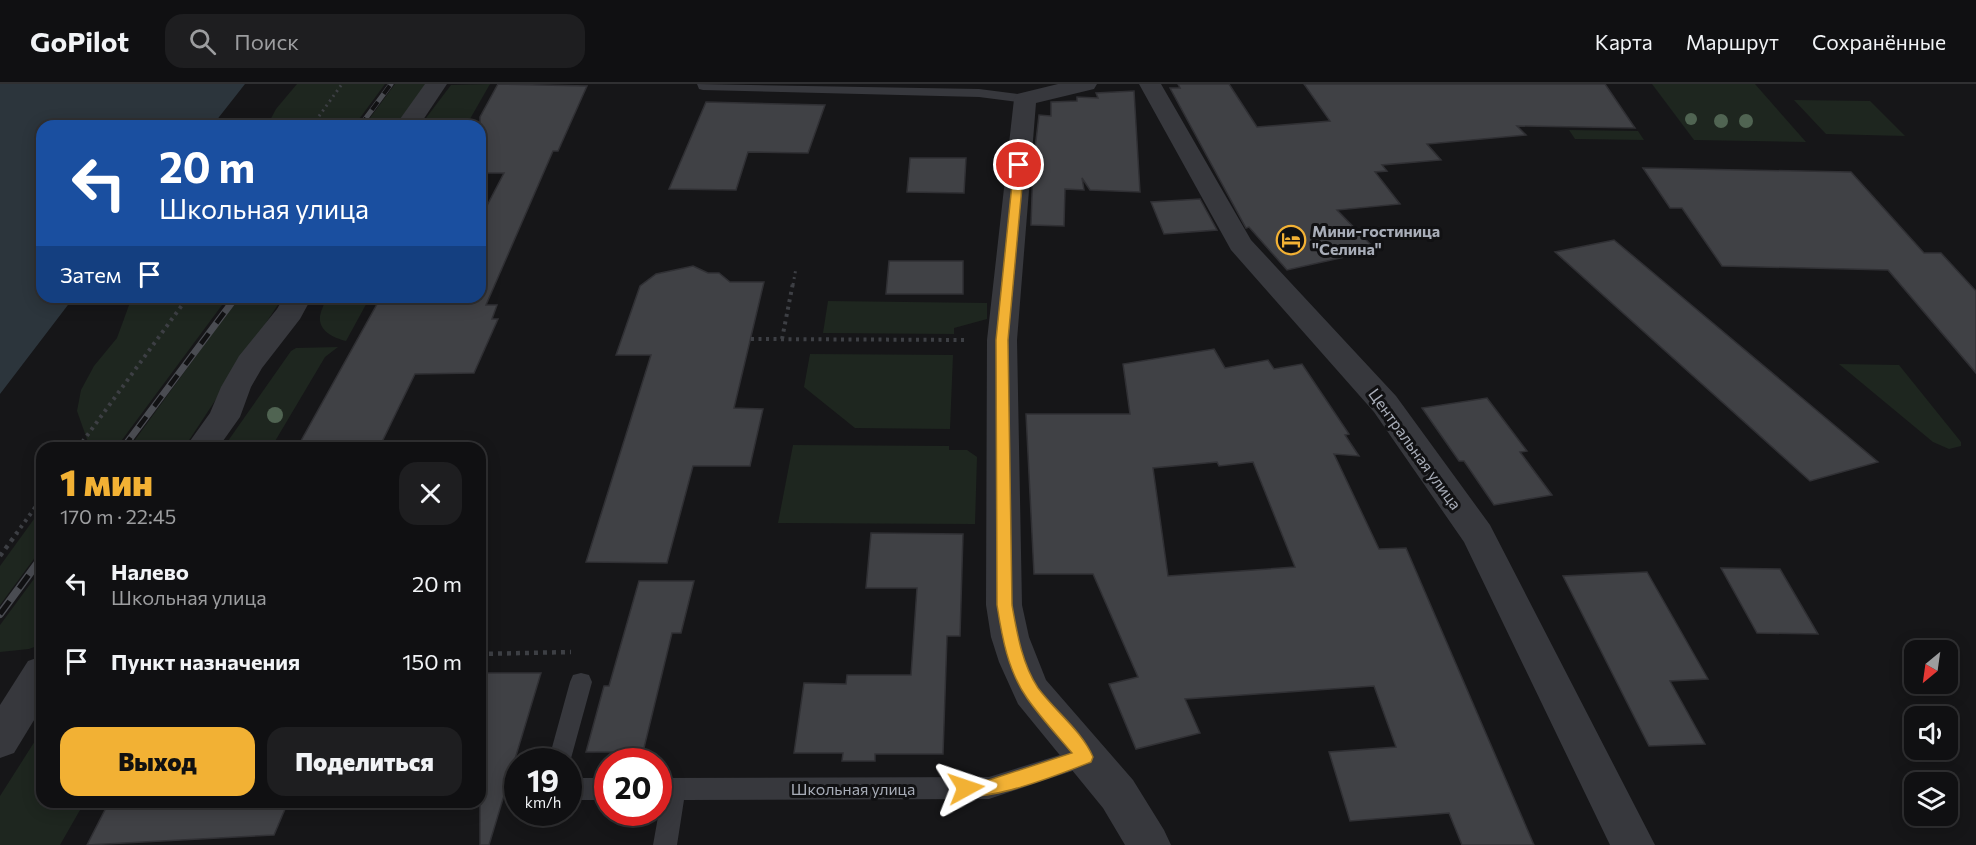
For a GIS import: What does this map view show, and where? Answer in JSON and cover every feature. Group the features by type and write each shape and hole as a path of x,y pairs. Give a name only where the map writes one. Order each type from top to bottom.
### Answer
{"street":[{"path":"411,120 436,84"},
{"path":"1086,84 1025,99 1002,340 1005,605 1010,637 1018,662 1032,692 1118,794 1149,845"},
{"name":"Центральная улица","path":"1150,84 1240,244 1385,404 1478,535 1633,845"},
{"path":"205,442 224,417 236,387 250,363 290,313 295,303"},
{"path":"0,740 36,683"}],"lane":[{"path":"703,84 703,86 979,93 1025,99"},
{"path":"563,748 581,682"},
{"name":"Школьная улица","path":"672,789 989,788 1085,757"},
{"name":"Школьная улица","path":"665,826 665,845"}],"path":[{"path":"316,120 342,84"},
{"path":"782,339 796,268"},
{"path":"82,442 184,303"},
{"path":"751,339 1002,340"},
{"path":"0,556 36,506"},
{"path":"486,654 577,652"}],"shaded area":[{"path":"0,84 245,84 217,120 36,120 36,303 69,303 0,394"},
{"path":"297,84 385,84 358,120 270,120 276,109"},
{"path":"395,84 428,84 403,120 368,120"},
{"path":"490,84 469,120 425,120 451,85"},
{"path":"1652,84 1755,84 1806,142 1694,140"},
{"path":"1794,100 1870,101 1905,136 1826,134"},
{"path":"1569,130 1638,131 1644,140 1575,139"},
{"path":"828,301 987,303 987,319 954,328 954,334 823,333"},
{"path":"130,303 224,303 120,442 88,442 77,411 81,390 94,366 117,338"},
{"path":"235,303 279,303 188,442 133,442"},
{"path":"324,303 367,303 346,341 324,330 320,316"},
{"path":"338,347 325,357 275,442 227,442 291,351 296,348"},
{"path":"810,354 953,355 950,429 855,428 804,387"},
{"path":"1839,364 1899,365 1961,442 1961,446 1949,449 1933,442"},
{"path":"793,445 949,446 949,450 967,450 977,457 975,524 778,523"},
{"path":"36,516 36,556 0,605 0,566"},
{"path":"36,576 36,646 0,652 0,625"},
{"path":"36,739 36,808 81,808 60,845 0,845 0,796"}],"building":[{"path":"498,84 587,86 558,151 553,151 486,305 497,305 492,319 498,319 474,373 415,374 382,442 300,442 378,303 486,303 486,208 504,173 486,173 486,120 480,120"},
{"path":"1178,84 1229,84 1257,127 1330,121 1304,84 1605,84 1635,128 1517,126 1526,135 1427,144 1441,160 1382,165 1387,171 1375,172 1400,204 1337,210 1376,250 1287,270 1249,227 1246,228 1170,88 1180,88"},
{"path":"1134,91 1140,192 1090,190 1082,178 1084,190 1065,189 1064,226 1031,225 1033,166 1039,115 1051,116 1051,102 1077,101 1077,97 1098,98 1096,93"},
{"path":"706,102 825,105 808,153 748,152 736,190 669,189"},
{"path":"910,158 966,158 964,193 907,192"},
{"path":"1643,168 1851,172 1924,253 1941,253 1976,291 1976,373 1888,270 1722,266 1682,208 1670,208"},
{"path":"1200,199 1217,230 1164,234 1151,202"},
{"path":"1614,240 1878,462 1810,481 1555,252"},
{"path":"889,261 963,261 963,294 886,294"},
{"path":"693,266 708,273 719,273 730,282 764,282 734,408 763,409 750,466 693,466 667,563 586,562 651,355 616,355 640,286 656,274"},
{"path":"1214,349 1225,368 1268,360 1274,369 1302,364 1349,434 1345,435 1359,456 1334,454 1379,549 1406,548 1534,845 1462,845 1449,813 1350,821 1329,752 1396,747 1374,686 1185,699 1200,733 1136,749 1109,684 1138,677 1093,574 1034,574 1026,414 1130,414 1123,364","holes":["1217,462 1219,466 1253,462 1295,567 1168,576 1153,468"]},
{"path":"1487,398 1527,451 1520,452 1552,495 1494,505 1464,461 1459,461 1422,408"},
{"path":"871,533 963,534 960,636 947,636 943,754 875,754 875,761 842,761 843,753 794,753 804,683 846,684 847,675 911,675 917,588 866,588"},
{"path":"1721,568 1780,569 1818,634 1757,633"},
{"path":"1647,572 1708,679 1670,681 1705,744 1649,746 1563,576"},
{"path":"639,581 694,581 681,633 672,633 644,748 594,748 594,752 586,752 604,686 609,686"},
{"path":"486,673 541,673 518,748 504,748 504,795 489,845 480,845 480,808 486,808"},
{"path":"106,808 285,808 274,835 87,845"}],"railway":[{"path":"364,120 391,84"},
{"path":"127,442 232,303"},
{"path":"0,614 36,565"}],"place":[{"name":"Мини-гостиница \"Селина\"","path":"1291,240"}],"route":[{"path":"966,788 989,788 1085,757 1032,692 1018,662 1010,637 1005,605 1002,340 1019,165"}]}
